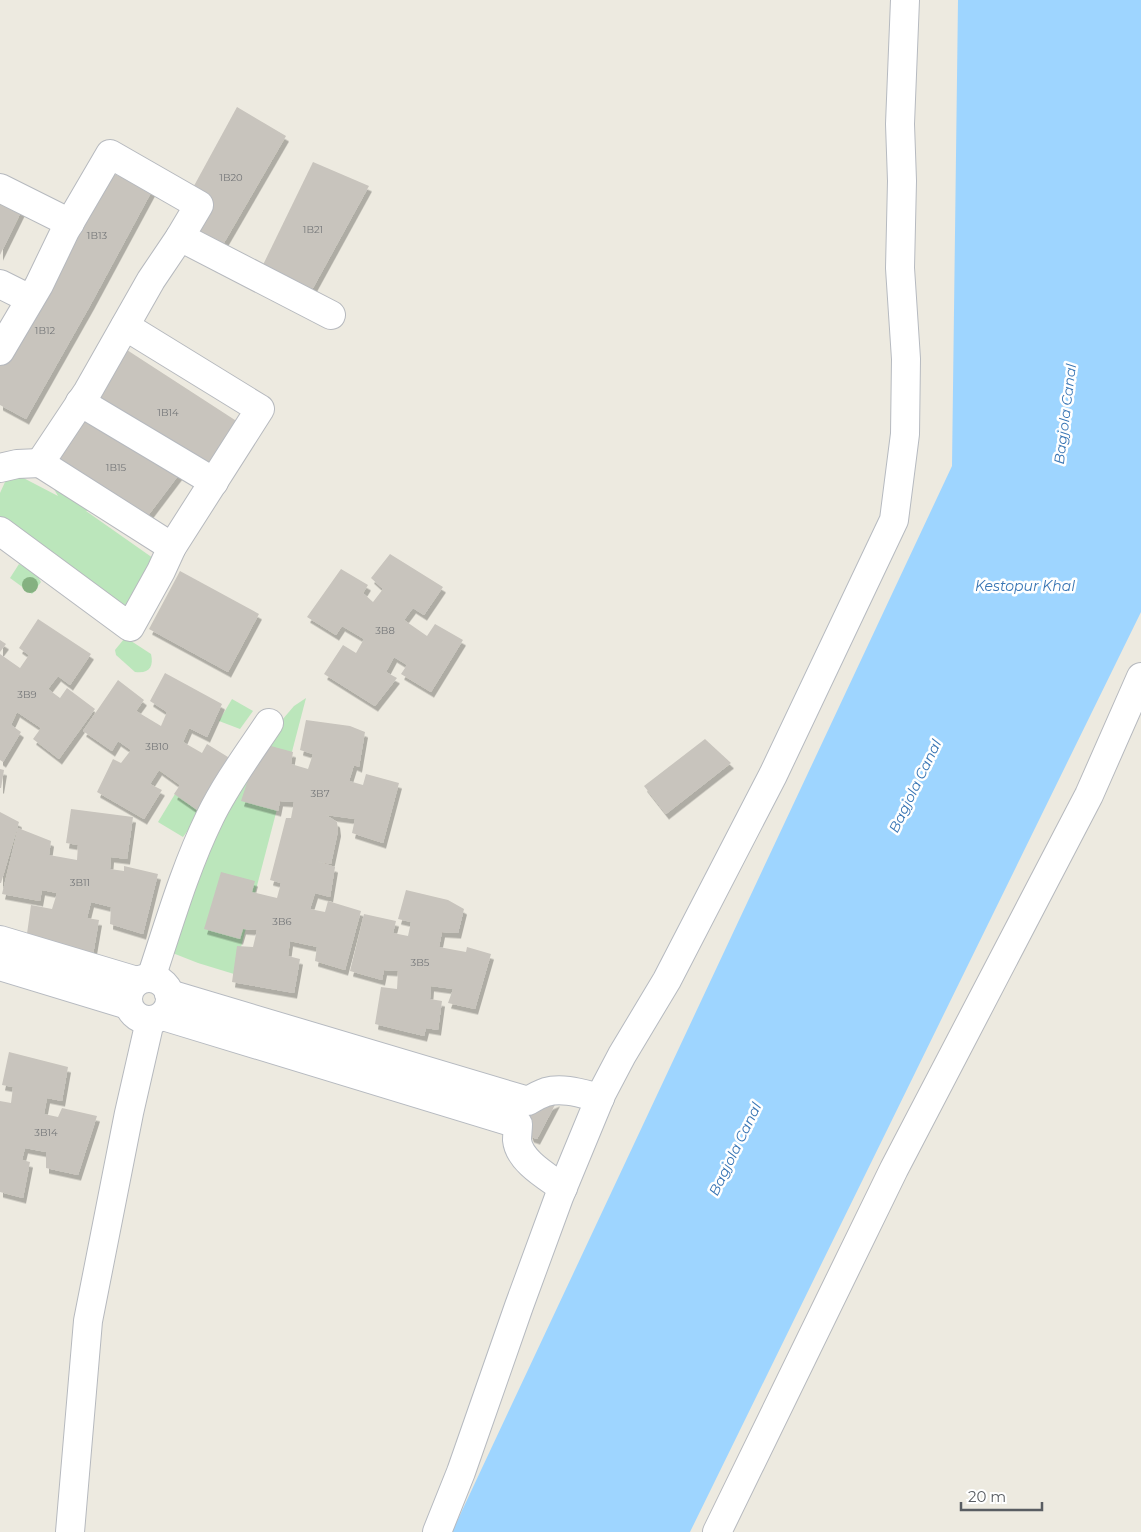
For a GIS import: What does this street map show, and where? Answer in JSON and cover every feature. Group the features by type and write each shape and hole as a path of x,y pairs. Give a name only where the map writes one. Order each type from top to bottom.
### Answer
{"street":[{"path":"437,1532 461,1472 518,1306 600,1098 622,1055 667,980 772,775 894,520 905,434 906,359 900,268 902,181 900,124 905,0"},
{"path":"0,351 110,154 199,205 151,280 90,387 40,463"},
{"path":"0,188 70,223"},
{"path":"180,237 331,315"},
{"path":"0,284 30,299"},
{"path":"0,531 130,627 172,547 260,409 125,326"},
{"path":"80,402 214,482"},
{"path":"0,468 17,464 40,463 172,547"},
{"path":"717,1532 894,1169 1089,795 1141,677"},
{"path":"70,1532 88,1321 150,999 190,864 210,816 269,723"},
{"path":"0,940 150,999 518,1124 517,1142 524,1155 535,1168 563,1188"},
{"path":"0,966 150,999 528,1101 546,1092 561,1091 576,1092 600,1098"}],"green space":[{"path":"10,471 58,496 51,484 98,510 86,511 160,563 129,616 0,521 0,493"},
{"path":"19,564 35,572 41,582 32,594 10,578"},
{"path":"124,639 128,639 151,654 152,663 147,671 135,672 116,655 115,650"},
{"path":"306,698 234,974 170,952 196,874 259,747 294,706"},
{"path":"232,699 253,711 240,729 219,721"},
{"path":"175,794 201,813 183,837 158,822"}],"water":[{"name":"Kestopur Khal","path":"958,0 1141,0 1141,612 690,1532 452,1532 952,466"}],"building":[{"path":"237,107 286,136 221,248 177,217"},
{"path":"313,162 369,186 307,299 260,271"},
{"path":"101,169 153,189 26,419 0,405 0,355"},
{"path":"0,197 23,208 0,255"},
{"path":"127,350 238,422 206,470 98,402"},
{"path":"82,413 181,472 144,521 52,461"},
{"path":"390,554 443,587 424,615 413,608 404,620 427,636 435,624 463,640 431,692 401,674 407,665 394,657 386,672 397,678 375,706 324,674 343,645 356,653 364,639 342,626 336,635 307,617 341,569 368,585 363,593 373,602 383,589 371,578"},
{"path":"180,571 259,614 228,672 149,629"},
{"path":"38,619 91,654 70,685 58,676 48,689 60,698 67,688 95,709 59,759 33,739 41,728 17,712 11,725 21,732 3,762 0,760 0,654 20,668 29,655 19,648"},
{"path":"0,640 6,644 0,652"},
{"path":"165,673 222,704 207,737 189,728 183,742 202,753 207,744 236,762 203,814 174,794 180,785 159,770 150,784 162,790 144,819 97,792 113,759 121,763 131,750 118,741 112,751 83,731 118,680 144,700 136,711 161,726 167,712 150,701"},
{"path":"306,720 350,726 365,732 359,767 354,765 349,781 363,785 366,774 399,783 383,843 352,833 355,819 326,815 337,822 338,831 331,864 316,861 335,867 330,897 315,893 310,909 325,912 328,901 361,911 345,970 315,961 317,947 290,941 288,956 300,959 294,993 232,982 237,946 253,947 257,930 243,929 240,939 204,929 221,872 255,881 252,892 277,898 281,883 270,880 286,818 291,818 294,802 280,801 278,811 241,801 260,743 293,752 291,764 308,769 313,754 300,750"},
{"path":"705,739 731,763 666,814 644,786"},
{"path":"0,769 4,770 1,788 0,788"},
{"path":"71,809 133,817 127,859 111,857 110,869 124,871 124,866 158,874 143,934 110,924 111,907 91,902 87,918 99,920 93,955 26,941 31,905 52,909 57,893 42,890 40,901 2,894 18,828 51,841 49,855 77,860 78,845 66,843"},
{"path":"0,812 19,822 1,883 0,883"},
{"path":"406,890 448,900 464,909 458,933 442,932 439,947 466,952 467,947 491,954 475,1009 448,1003 453,989 431,986 430,999 442,1001 438,1030 426,1028 424,1036 375,1024 381,987 397,989 398,971 384,970 382,980 350,971 364,914 396,921 393,933 408,936 411,922 398,919"},
{"path":"9,1052 68,1067 62,1101 47,1098 44,1114 58,1117 62,1108 97,1116 78,1175 46,1168 46,1152 25,1148 22,1160 30,1162 23,1198 0,1192 0,1101 11,1103 13,1087 2,1085"},
{"path":"557,1101 537,1139 531,1137 525,1121 527,1114"}],"water label":[{"name":"Bagjola Canal","path":"1065,414"},
{"name":"Bagjola Canal","path":"915,786"},
{"name":"Bagjola Canal","path":"735,1149"}]}
